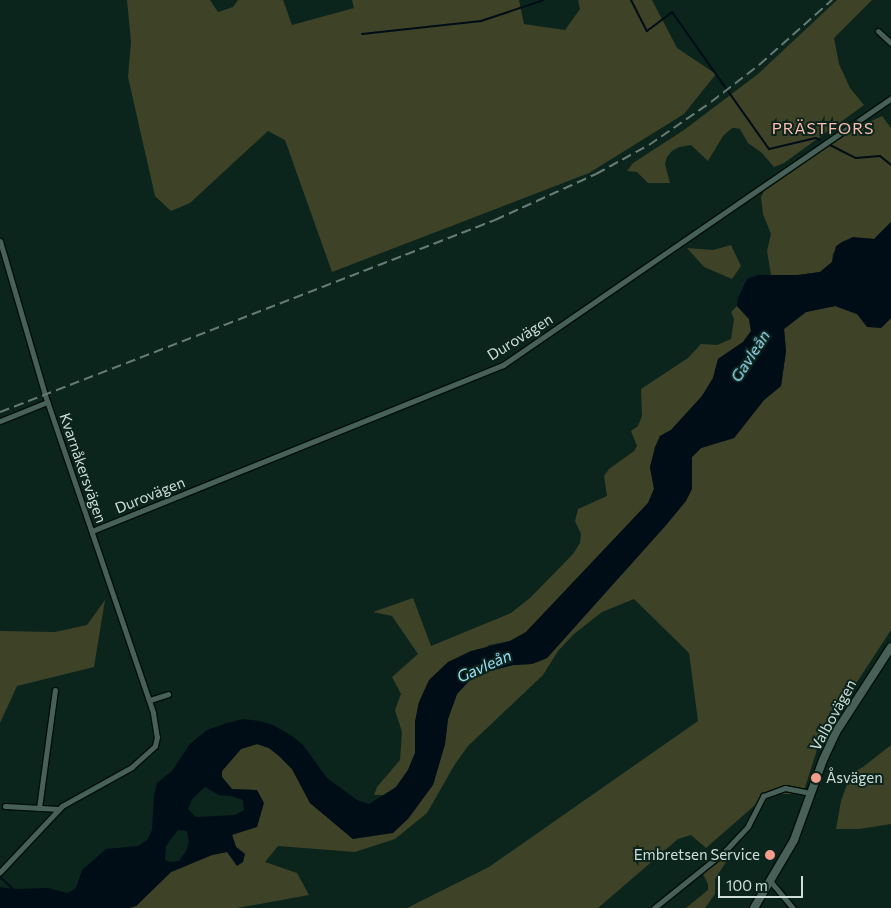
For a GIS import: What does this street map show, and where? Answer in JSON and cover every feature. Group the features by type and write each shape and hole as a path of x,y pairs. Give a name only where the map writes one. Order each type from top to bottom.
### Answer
{"main road":[{"name":"Valbovägen","path":"754,908 794,840 823,760 839,727 891,647"}],"street":[{"path":"878,31 891,43"},
{"name":"Durovägen","path":"92,531 504,365 891,98"},
{"name":"Kvarnåkersvägen","path":"0,241 47,402 157,725 155,746 132,767 70,800 59,809 0,872"},
{"path":"0,421 47,402"},
{"path":"39,808 55,690"},
{"path":"150,700 168,694"},
{"path":"654,908 731,845 748,826 763,796 785,788 811,793"},
{"path":"5,806 59,809"},
{"path":"771,882 793,908"}],"green space":[{"path":"127,0 210,0 218,12 233,7 238,0 283,0 292,25 354,8 352,0 519,0 524,24 565,30 580,9 578,0 652,0 677,48 716,74 684,114 589,173 332,272 285,140 268,131 190,203 171,211 155,196 128,77 131,42"},
{"path":"837,0 872,0 834,38 839,64 850,88 864,105 784,163 774,167 762,153 748,143 740,129 732,128 723,136 708,161 691,145 679,147 672,151 667,157 665,164 670,183 648,183 637,172 627,171 633,163 684,130 758,74"},
{"path":"882,116 891,128 891,222 874,239 861,238 833,253 832,262 820,272 798,275 771,275 767,251 771,234 763,214 761,197 765,189 850,131"},
{"path":"731,245 741,266 732,279 704,267 687,248 713,250"},
{"path":"737,306 749,319 751,331 743,342 718,359 713,378 702,396 671,430 660,436 650,467 654,489 648,503 526,632 510,641 489,645 419,702 415,722 415,753 408,770 396,787 385,795 374,795 377,787 400,760 402,732 395,710 401,694 392,677 418,654 392,616 373,612 413,598 431,646 511,613 530,598 573,554 580,543 581,534 575,521 578,509 607,496 604,476 609,469 634,451 637,446 631,431 638,426 642,416 641,389 688,358 701,344 717,345 731,339 734,319 731,312"},
{"path":"835,306 857,314 881,328 891,318 891,630 821,737 803,794 777,794 762,799 706,848 691,835 678,839 598,908 407,908 489,867 698,721 689,653 634,599 602,612 574,634 558,651 543,675 468,746 455,764 427,813 395,839 355,852 278,846 265,862 297,873 309,895 237,908 129,908 136,906 171,872 212,855 227,852 232,858 245,854 236,847 232,834 257,827 257,790 232,789 222,777 222,771 241,749 257,744 269,748 279,756 292,769 310,803 353,839 433,785 445,744 448,719 457,694 469,681 490,671 513,665 532,664 547,658 667,524 691,471 692,457 701,448 734,438 764,400 781,386 786,351 784,329 806,312"},
{"path":"105,600 94,667 17,686 0,723 0,631 55,632 87,625"},
{"path":"891,745 891,824 859,829 836,829 841,801 851,773 863,767"},
{"path":"727,850 728,859 715,879 715,894 705,908 686,908 708,890 708,884 702,872"}],"water":[{"name":"Gavleån","path":"891,222 891,318 881,328 867,327 857,314 835,306 806,312 784,329 786,351 781,386 764,400 734,438 701,448 692,457 692,489 686,501 547,658 532,664 513,665 490,671 469,681 457,694 448,719 445,744 433,785 408,819 393,833 353,839 310,803 292,769 279,756 269,748 257,744 241,749 222,771 222,777 232,789 257,790 264,803 257,827 232,835 236,847 245,854 243,862 237,866 227,852 212,855 171,872 136,906 129,908 0,908 0,887 13,889 48,888 68,893 76,888 82,870 106,849 138,846 147,840 152,830 154,795 157,783 172,771 189,745 207,730 227,723 243,719 260,721 273,725 292,736 303,745 327,778 357,800 369,804 396,787 408,770 415,753 415,722 419,702 429,680 448,662 471,651 510,641 526,632 648,503 654,489 650,467 660,436 671,430 702,396 713,378 718,359 743,342 751,331 749,319 737,306 738,298 747,279 758,275 798,275 820,272 832,262 836,246 842,242 853,237 874,239","holes":["205,787 219,795 243,800 244,810 235,815 196,817 188,809 192,799","178,830 187,831 189,842 186,851 179,861 170,862 165,860 166,846"]}],"waterway":[{"path":"362,34 481,21 544,0"},
{"path":"631,0 647,31 672,12 769,149 816,138 820,140"},
{"path":"830,145 856,158 880,156 891,165"},
{"path":"0,877 15,891"}],"railway":[{"path":"0,412 495,220 596,174 649,145 711,102 759,65 832,0"}],"place":[{"name":"Åsvägen","path":"816,778"},
{"name":"Embretsen Service","path":"770,855"}],"district":[{"name":"PRÄSTFORS","path":"823,128"}]}
